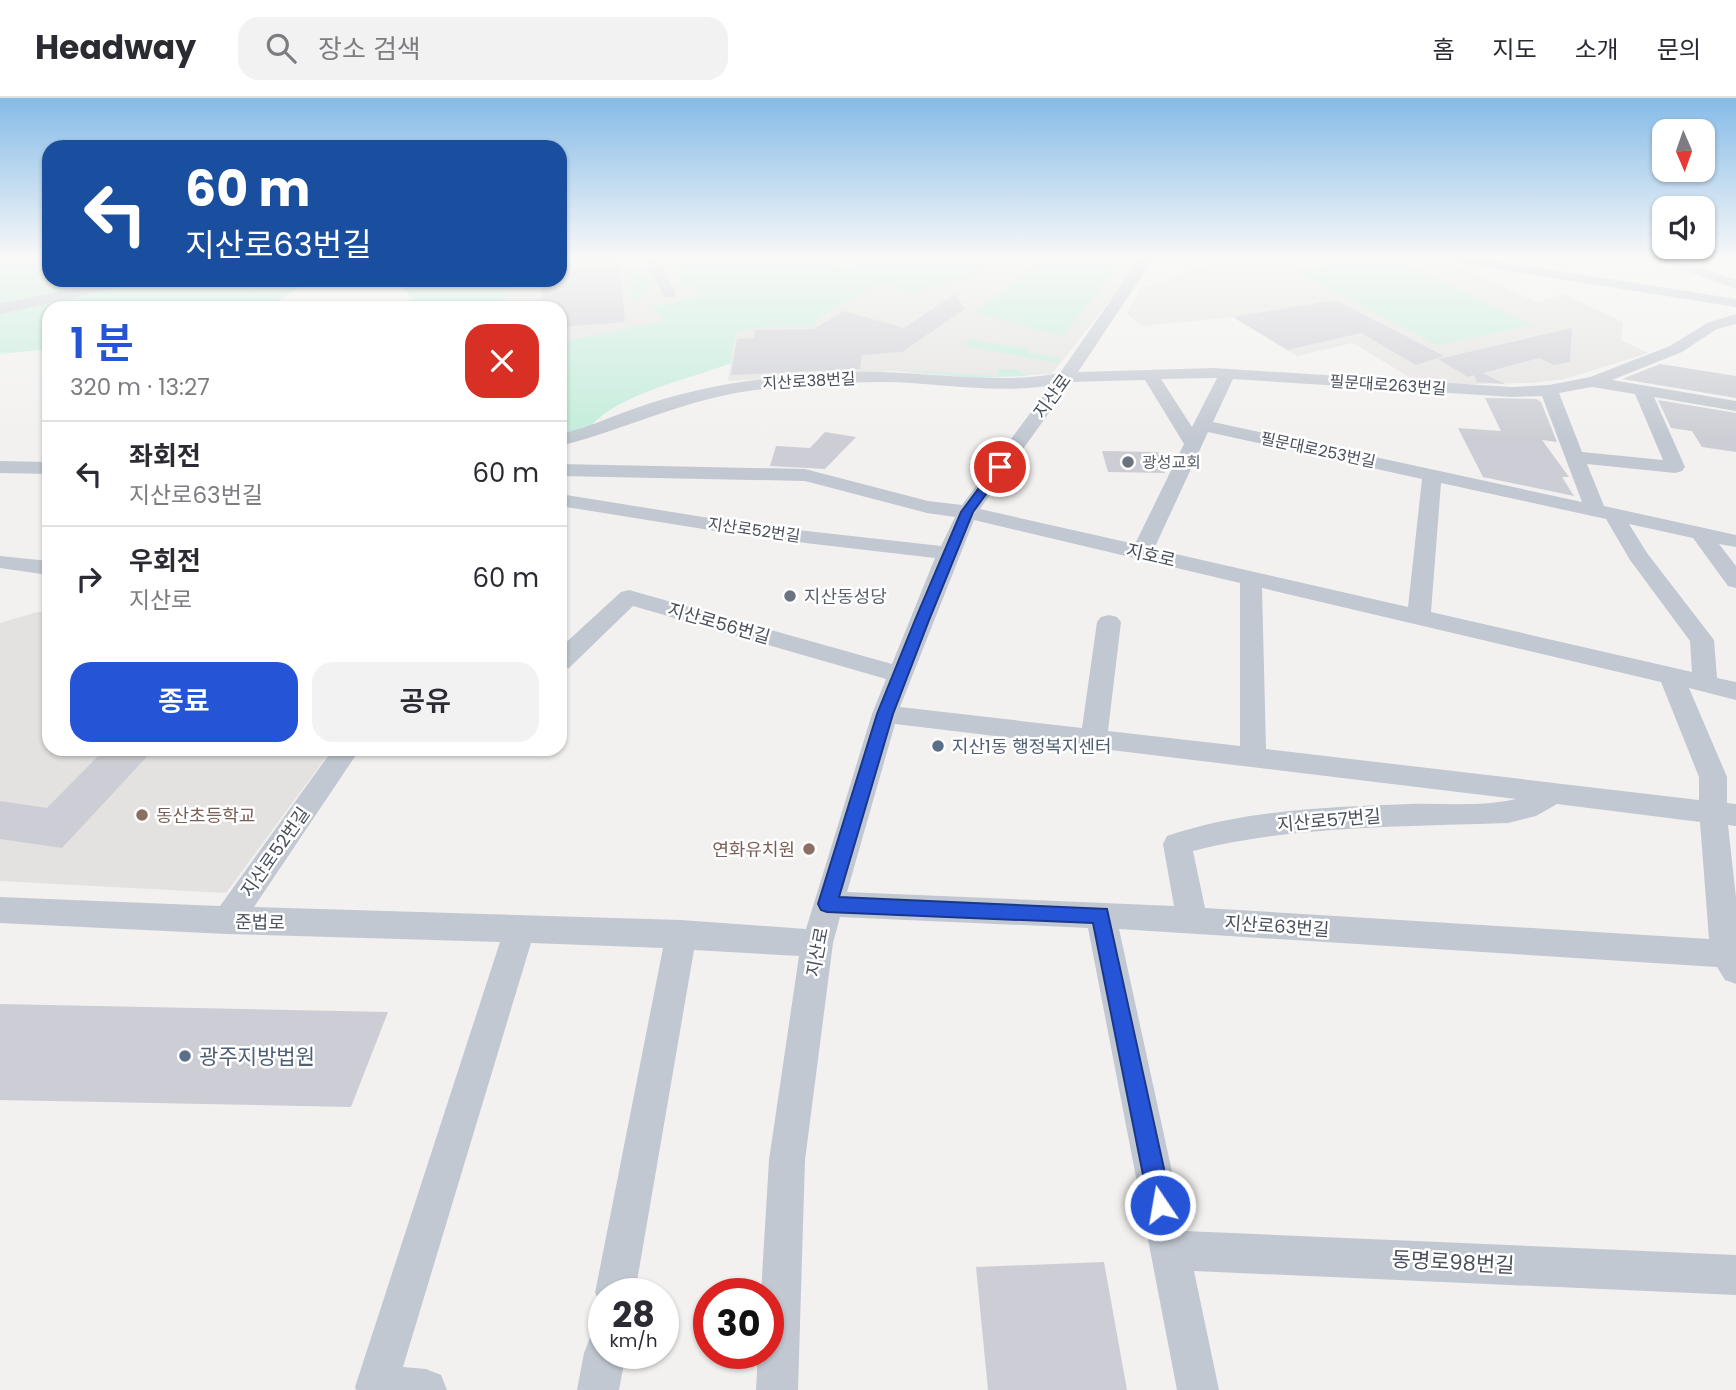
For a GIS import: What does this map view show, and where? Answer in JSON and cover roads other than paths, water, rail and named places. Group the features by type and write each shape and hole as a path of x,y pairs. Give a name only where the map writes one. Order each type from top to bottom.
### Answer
{"street":[{"name":"지산로","path":"777,1390 787,1160 817,943 885,714 948,553 967,512 1106,318"},
{"path":"1592,382 1676,349 1712,326 1736,319"},
{"name":"필문대로263번길","path":"1066,377 1227,374 1480,391 1549,390 1592,382 1736,406"},
{"path":"1141,553 1227,374"},
{"path":"1150,375 1193,443"},
{"name":"지산로38번길","path":"567,438 599,430 641,412 700,394 745,386 880,377 1040,382 1066,377"},
{"path":"1549,390 1576,457 1605,513 1702,640 1705,684"},
{"path":"1576,457 1675,467 1642,390"},
{"name":"필문대로253번길","path":"1204,426 1736,541"},
{"path":"0,467 42,468"},
{"name":"지호로","path":"567,475 805,475 927,507 967,512 1736,691"},
{"path":"1419,616 1432,475"},
{"name":"지산로52번길","path":"567,501 753,531 948,553"},
{"path":"1701,534 1736,581"},
{"path":"0,562 42,567"},
{"path":"1251,578 1253,758"},
{"name":"지산로56번길","path":"567,655 629,597 900,675"},
{"path":"1094,738 1109,622"},
{"path":"1671,676 1713,776 1724,813 1731,962"},
{"path":"885,714 1724,813"},
{"name":"지산로52번길","path":"227,921 342,756"},
{"name":"지산로57번길","path":"1192,920 1177,844 1204,836 1280,824 1369,815 1508,811 1525,808 1556,792"},
{"name":"지산로63번길","path":"827,904 1192,920 1731,962"},
{"name":"준법로","path":"0,910 227,921 681,934 817,943"},
{"path":"1101,915 1198,1390"},
{"path":"426,1390 376,1387 520,928"},
{"path":"618,1278 681,934"},
{"name":"동명로98번길","path":"1169,1250 1736,1275"},
{"path":"598,1390 602,1369"}],"place":[{"name":"광성교회","path":"1128,462"},
{"name":"지산동성당","path":"790,596"},
{"name":"지산1동 행정복지센터","path":"938,746"},
{"name":"동산초등학교","path":"142,815"},
{"name":"연화유치원","path":"809,849"},
{"name":"광주지방법원","path":"185,1056"}]}
